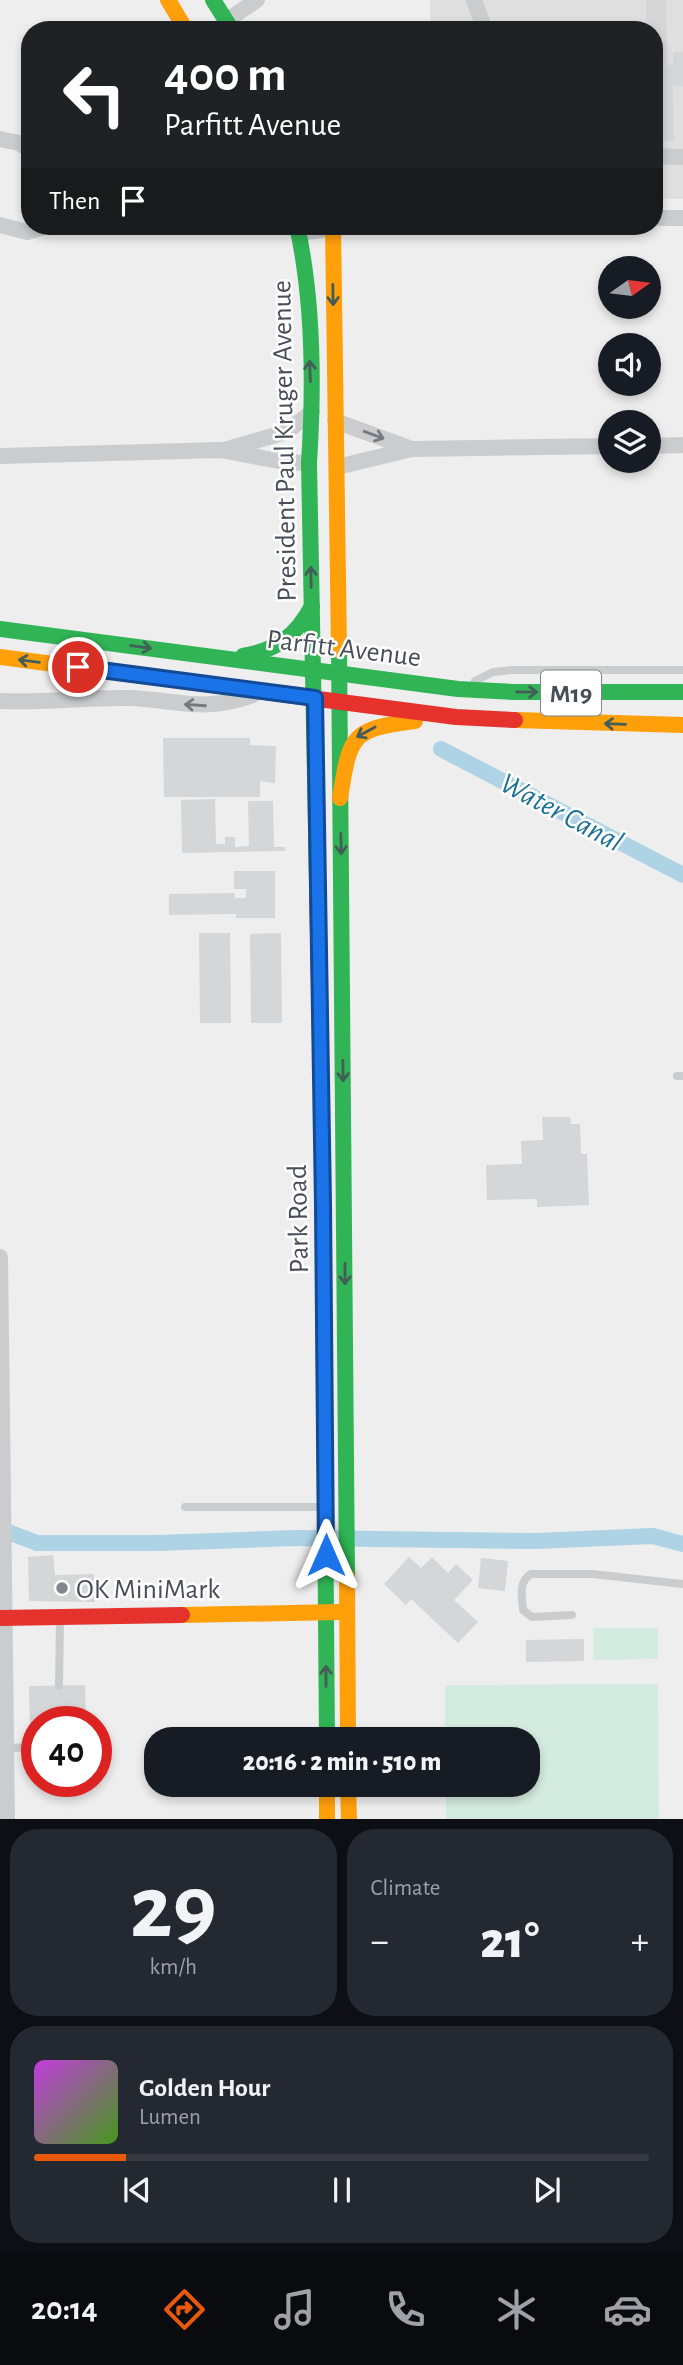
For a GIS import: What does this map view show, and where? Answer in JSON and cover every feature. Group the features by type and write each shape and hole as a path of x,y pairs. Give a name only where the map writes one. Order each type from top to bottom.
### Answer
{"main road":[{"path":"168,0 181,21"},
{"path":"213,0 226,21"},
{"name":"President Paul Kruger Avenue","path":"300,235 306,267 312,412 309,463 315,698"},
{"name":"President Paul Kruger Avenue","path":"338,235 335,421 339,673"},
{"path":"223,658 262,653 288,641 302,625 312,606"},
{"name":"Parfitt Avenue","path":"0,629 458,689 683,692"},
{"name":"Parfitt Avenue","path":"0,657 456,717 683,725"},
{"name":"Park Road","path":"339,673 348,1727"},
{"path":"566,692 597,706 683,704"},
{"name":"Park Road","path":"315,698 323,1204 327,1727"},
{"path":"341,799 348,752 353,740 362,732 382,725 456,717"},
{"path":"2,1618 347,1613"},
{"path":"327,1797 327,1819"},
{"path":"348,1797 349,1819"}],"street":[{"path":"234,21 257,0"},
{"path":"474,0 482,21"},
{"path":"0,139 21,144"},
{"path":"663,156 683,157"},
{"path":"663,219 683,219"},
{"path":"0,225 21,230"},
{"path":"222,450 286,432 312,412"},
{"path":"335,421 412,449"},
{"path":"661,446 683,445"},
{"path":"337,467 412,449 598,446"},
{"path":"0,456 222,450 284,462 309,463"},
{"name":"Parfitt Avenue","path":"0,701 65,702 130,698 205,706 233,702 261,691"},
{"path":"0,1257 4,1518 2,1618 7,1819"}],"lane":[{"path":"458,689 493,672 512,670 683,670"},
{"path":"185,1507 325,1512"},
{"path":"572,1615 527,1615 523,1610 522,1583 525,1578 531,1574 593,1574 683,1584"},
{"path":"59,1685 60,1616"},
{"path":"6,1748 21,1748"}],"shaded area":[{"path":"430,0 683,0 683,199 663,199 663,21 430,21"}],"green space":[{"path":"593,1628 658,1628 658,1659 593,1660"},
{"path":"658,1684 659,1819 446,1819 446,1797 540,1797 540,1727 445,1727 445,1685"}],"building":[{"path":"646,0 666,0 667,65 673,65 673,52 683,52 683,86 673,86 674,141 663,141 663,21 646,21"},
{"path":"163,738 250,738 250,745 276,746 275,783 260,781 260,797 164,797"},
{"path":"215,799 216,844 225,844 225,837 235,837 235,847 249,846 248,801 273,801 274,847 285,847 285,851 182,853 181,800"},
{"path":"234,871 275,871 275,918 236,918 236,914 169,915 169,894 235,893 235,898 246,898 246,889 234,889"},
{"path":"199,933 230,933 231,1023 200,1023"},
{"path":"281,933 282,1023 251,1023 250,934"},
{"path":"542,1117 570,1117 571,1124 580,1124 581,1154 587,1154 589,1205 537,1207 537,1199 487,1200 486,1165 522,1164 521,1141 543,1140"},
{"name":"OK MiniMark","path":"53,1555 55,1575 94,1574 95,1602 29,1601 28,1557"},
{"path":"409,1557 421,1568 432,1557 448,1573 456,1564 473,1580 454,1600 478,1622 458,1643 411,1599 406,1605 384,1584"},
{"path":"481,1558 508,1561 505,1591 478,1588"},
{"path":"584,1639 584,1661 526,1662 526,1640"},
{"path":"85,1685 86,1706 29,1706 29,1686"}],"waterway":[{"name":"Water Canal","path":"441,749 683,875"},
{"path":"0,1529 37,1543 157,1543 296,1538 536,1541 653,1536 683,1544"}],"traffic: fast":[{"path":"213,0 226,21"},
{"path":"299,235 307,285 311,344 309,463 317,882"},
{"path":"243,656 266,650 284,640 299,626 312,606"},
{"path":"0,629 458,689 513,692 683,692"},
{"path":"339,650 347,1577"},
{"path":"322,1132 327,1727"}],"traffic: slow":[{"path":"168,0 181,21"},
{"path":"333,235 339,650"},
{"path":"0,657 257,691"},
{"path":"515,720 683,725"},
{"path":"340,798 347,761 357,739 377,728 415,721"},
{"path":"347,1577 348,1727"},
{"path":"182,1615 340,1612"},
{"path":"327,1797 327,1819"},
{"path":"348,1797 349,1819"}],"traffic: jam":[{"path":"257,691 456,717 515,720"},
{"path":"317,882 322,1132"},
{"path":"0,1618 182,1615"}],"place":[{"name":"OK MiniMark","path":"62,1588"}],"route":[{"path":"78,667 315,698 326,1555"}]}
